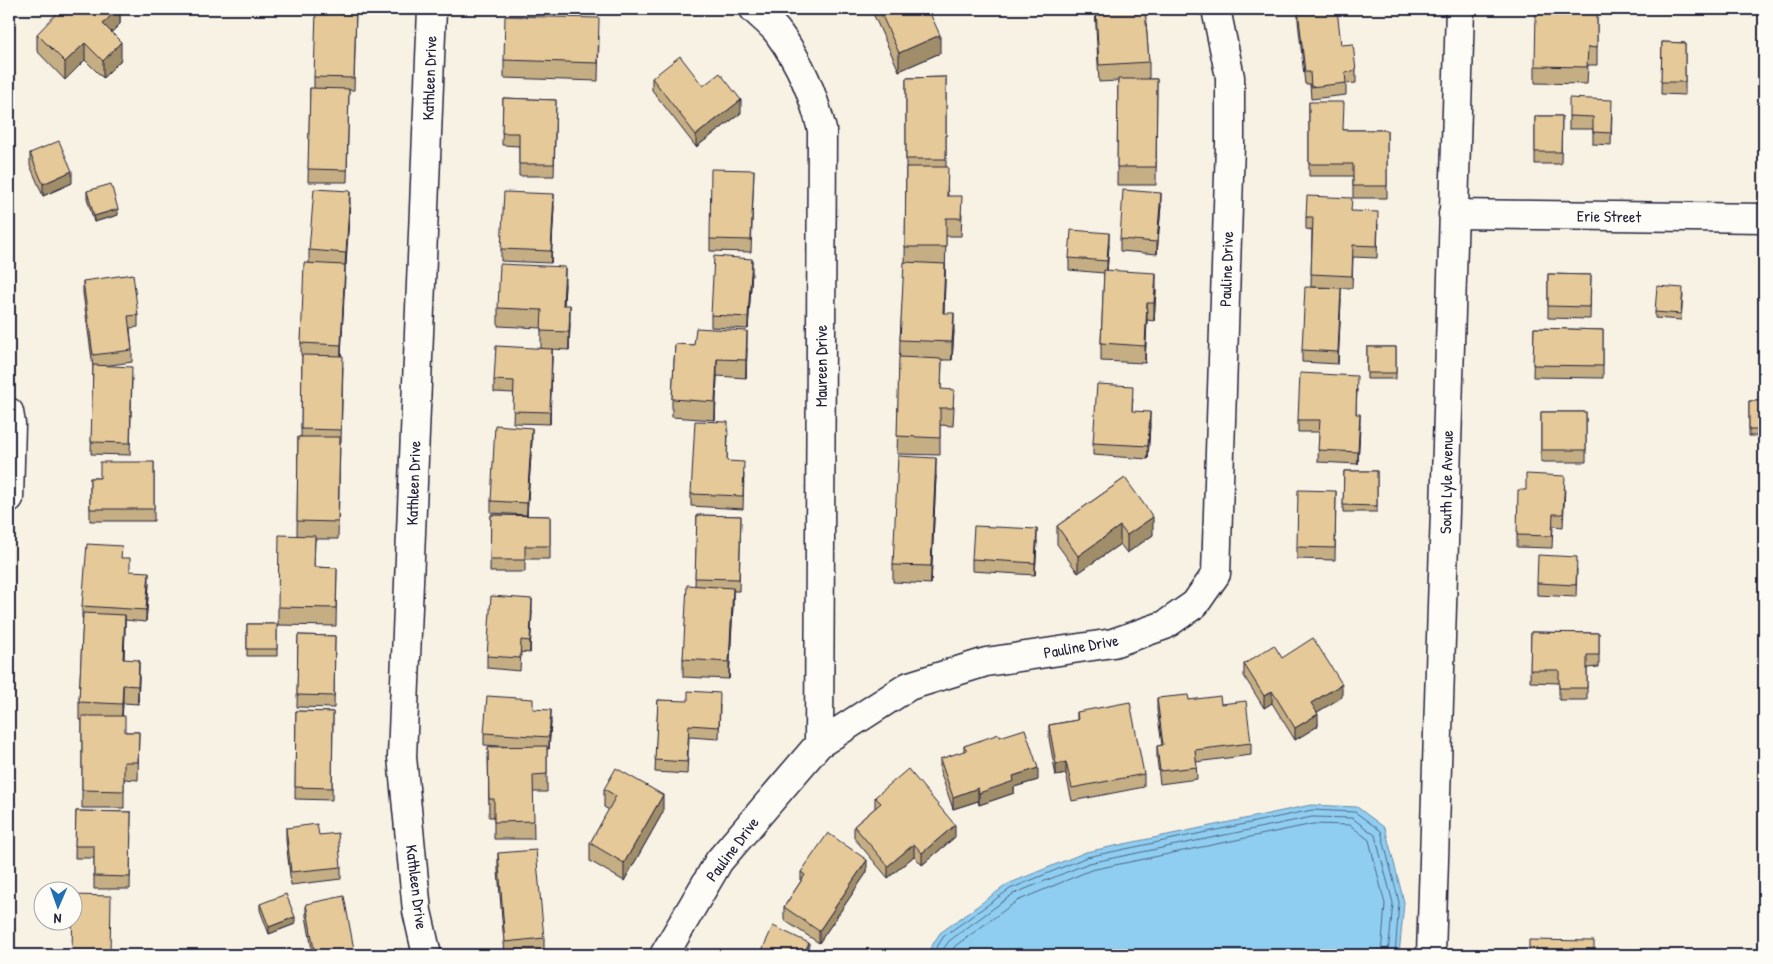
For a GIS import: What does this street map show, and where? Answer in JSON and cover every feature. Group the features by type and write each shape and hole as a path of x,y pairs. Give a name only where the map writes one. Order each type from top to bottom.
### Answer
{"street":[{"name":"Kathleen Drive","path":"427,955 417,911 402,757 432,9"},
{"name":"Maureen Drive","path":"754,9 778,32 801,70 814,98 822,130 819,744"},
{"name":"Pauline Drive","path":"664,955 719,861 819,744 909,686 986,662 1112,643 1165,625 1195,604 1216,574 1230,145 1230,77 1216,9"},
{"name":"South Lyle Avenue","path":"1431,955 1441,691 1460,9"},
{"name":"Erie Street","path":"1453,214 1764,218"},
{"path":"9,412 11,424 9,498"}],"water":[{"path":"1311,805 1357,807 1385,828 1404,902 1399,955 926,955 940,933 1008,884 1086,852"}],"building":[{"path":"61,9 117,9 103,24 121,42 103,61 85,43 65,62 37,34"},
{"path":"316,9 356,9 354,78 314,77"},
{"path":"879,9 928,9 940,35 899,53"},
{"path":"1096,9 1145,9 1149,62 1099,65"},
{"path":"1298,9 1337,9 1341,45 1353,44 1356,71 1345,72 1346,83 1311,87 1310,72 1305,72"},
{"path":"1536,9 1563,9 1563,12 1597,13 1597,48 1588,47 1587,67 1535,66"},
{"path":"505,16 599,18 598,63 504,60"},
{"path":"1662,42 1685,43 1685,82 1661,82"},
{"path":"680,56 703,86 720,73 741,100 696,135 652,78"},
{"path":"946,77 946,159 906,159 906,78"},
{"path":"1118,79 1157,79 1156,167 1117,167"},
{"path":"310,88 349,89 347,170 308,169"},
{"path":"503,98 556,100 554,164 519,164 519,133 502,133"},
{"path":"1569,98 1612,100 1611,133 1593,132 1593,117 1569,116"},
{"path":"1309,102 1344,102 1343,130 1387,130 1387,186 1353,186 1353,164 1309,164"},
{"path":"1535,116 1562,116 1561,152 1535,152"},
{"path":"59,141 72,171 43,184 30,153"},
{"path":"906,167 948,167 947,196 962,196 961,218 946,218 946,247 905,247"},
{"path":"711,169 754,170 751,240 710,239"},
{"path":"111,184 118,209 94,216 87,191"},
{"path":"314,189 350,191 346,253 309,250"},
{"path":"1123,190 1161,193 1157,242 1120,239"},
{"path":"504,192 554,194 551,251 501,249"},
{"path":"1307,196 1352,198 1351,211 1378,212 1377,246 1353,245 1352,276 1311,274 1313,217 1306,217"},
{"path":"1071,230 1109,233 1107,261 1069,258"},
{"path":"714,256 752,259 748,317 711,315"},
{"path":"904,262 945,264 943,313 954,313 952,342 900,340"},
{"path":"304,263 345,265 341,345 301,343"},
{"path":"500,264 565,267 563,305 570,305 569,332 541,331 542,310 498,308"},
{"path":"1104,270 1156,273 1154,303 1147,303 1145,346 1101,343"},
{"path":"133,274 138,315 128,316 132,350 93,355 83,281"},
{"path":"1548,274 1591,275 1590,307 1548,306"},
{"path":"1657,286 1683,288 1681,314 1655,312"},
{"path":"1305,287 1341,288 1338,352 1302,350"},
{"path":"696,328 747,331 746,360 717,359 715,402 672,399 675,344 694,345"},
{"path":"1534,328 1603,330 1603,366 1533,365"},
{"path":"496,346 552,349 550,412 513,411 514,381 494,380"},
{"path":"1367,347 1396,347 1396,373 1367,373"},
{"path":"302,355 343,356 341,430 301,429"},
{"path":"899,357 942,359 941,389 954,390 953,408 940,408 940,438 897,436"},
{"path":"93,365 132,367 130,443 91,442"},
{"path":"1300,373 1357,376 1356,414 1360,414 1358,452 1318,450 1320,420 1298,420"},
{"path":"1097,384 1133,386 1132,411 1150,412 1148,446 1093,443"},
{"path":"1749,401 1764,401 1764,430 1749,430"},
{"path":"1541,412 1586,412 1586,450 1541,450"},
{"path":"695,421 728,422 727,461 744,462 743,496 691,494"},
{"path":"495,425 532,428 527,503 491,501"},
{"path":"298,437 340,437 338,522 297,521"},
{"path":"898,456 936,458 931,566 893,565"},
{"path":"100,462 154,462 154,509 90,509 90,478 100,478"},
{"path":"1344,471 1377,471 1377,506 1343,505"},
{"path":"1526,474 1565,476 1563,514 1553,514 1552,536 1517,535 1518,490 1526,490"},
{"path":"1125,478 1153,517 1127,535 1120,526 1078,556 1057,526"},
{"path":"1298,490 1336,491 1335,548 1297,547"},
{"path":"491,515 550,516 550,546 525,546 525,560 490,560"},
{"path":"697,515 741,516 739,579 695,578"},
{"path":"974,526 1037,529 1035,563 972,559"},
{"path":"279,535 315,536 314,567 337,568 336,608 278,607"},
{"path":"87,544 122,546 121,558 130,558 130,571 149,572 146,610 82,606"},
{"path":"1538,555 1577,557 1576,585 1537,583"},
{"path":"687,585 733,588 729,662 683,659"},
{"path":"491,596 532,599 530,641 521,640 520,658 487,656"},
{"path":"83,613 125,615 123,659 139,660 138,686 123,685 122,704 79,702"},
{"path":"247,624 277,624 277,649 247,649"},
{"path":"1531,632 1599,633 1599,655 1587,655 1587,688 1559,688 1559,670 1530,670"},
{"path":"298,635 335,636 334,696 297,695"},
{"path":"1313,638 1342,684 1311,703 1318,714 1295,728 1272,691 1264,696 1244,664 1274,645 1282,658"},
{"path":"688,691 720,693 719,727 689,725 687,762 655,760 658,700 688,701"},
{"path":"1188,695 1189,700 1220,696 1221,704 1246,701 1251,743 1195,750 1197,767 1160,771 1157,746 1163,745 1157,698"},
{"path":"487,696 533,699 533,709 551,710 549,737 484,733"},
{"path":"1130,702 1144,774 1072,788 1066,762 1056,764 1049,725 1078,720 1077,712"},
{"path":"296,711 333,712 332,788 295,787"},
{"path":"82,716 125,716 125,732 139,732 138,762 124,762 124,791 82,790"},
{"path":"1025,729 1038,768 1013,776 1014,781 979,793 978,788 953,797 940,759 967,750 964,746 999,734 1000,737"},
{"path":"547,746 547,774 533,775 534,821 494,822 494,799 489,799 488,747"},
{"path":"616,768 663,795 624,863 590,843 616,796 604,789"},
{"path":"908,769 955,825 922,853 914,844 888,866 854,826 881,803 875,797"},
{"path":"76,811 131,812 130,877 94,876 94,846 75,846"},
{"path":"317,824 319,835 338,833 341,867 291,872 286,828"},
{"path":"828,833 867,860 819,931 784,907 805,875 801,872"},
{"path":"536,850 544,938 505,942 498,853"},
{"path":"286,894 295,917 269,927 260,904"},
{"path":"82,895 111,896 110,955 72,955 72,932 82,932"},
{"path":"344,896 355,955 315,955 306,904"},
{"path":"773,926 809,943 803,955 760,955"},
{"path":"1529,940 1594,941 1594,955 1529,955"}]}
